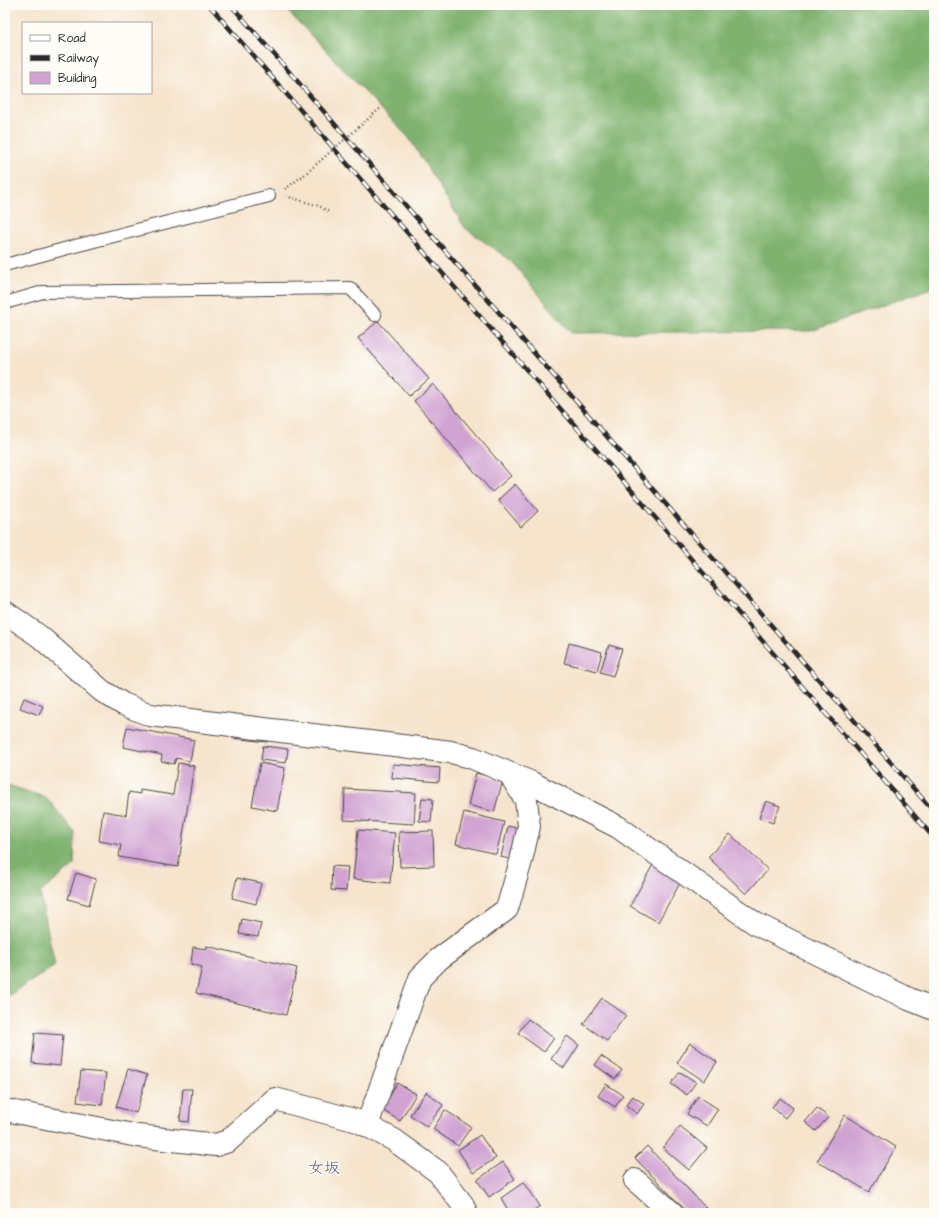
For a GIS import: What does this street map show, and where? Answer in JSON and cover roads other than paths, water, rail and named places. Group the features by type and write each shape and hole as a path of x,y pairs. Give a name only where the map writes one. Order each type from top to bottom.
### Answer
{"street":[{"path":"5,612 39,636 102,691 123,704 150,715 450,752 472,758 510,775 532,782 618,827 756,924 934,1009"},
{"path":"367,1125 420,978 439,959 507,909 522,861 529,826 526,800 510,775"},
{"path":"5,1110 138,1136 216,1145 228,1141 275,1099 358,1121 394,1140 438,1172 463,1206 466,1213"},
{"path":"635,1180 672,1213"}],"lane":[{"path":"5,266 75,246 270,196"},
{"path":"5,303 44,292 350,288 376,315"}],"railway":[{"path":"209,5 934,838"},
{"path":"231,5 934,812"}],"district":[{"name":"女坂","path":"324,1168"}]}
